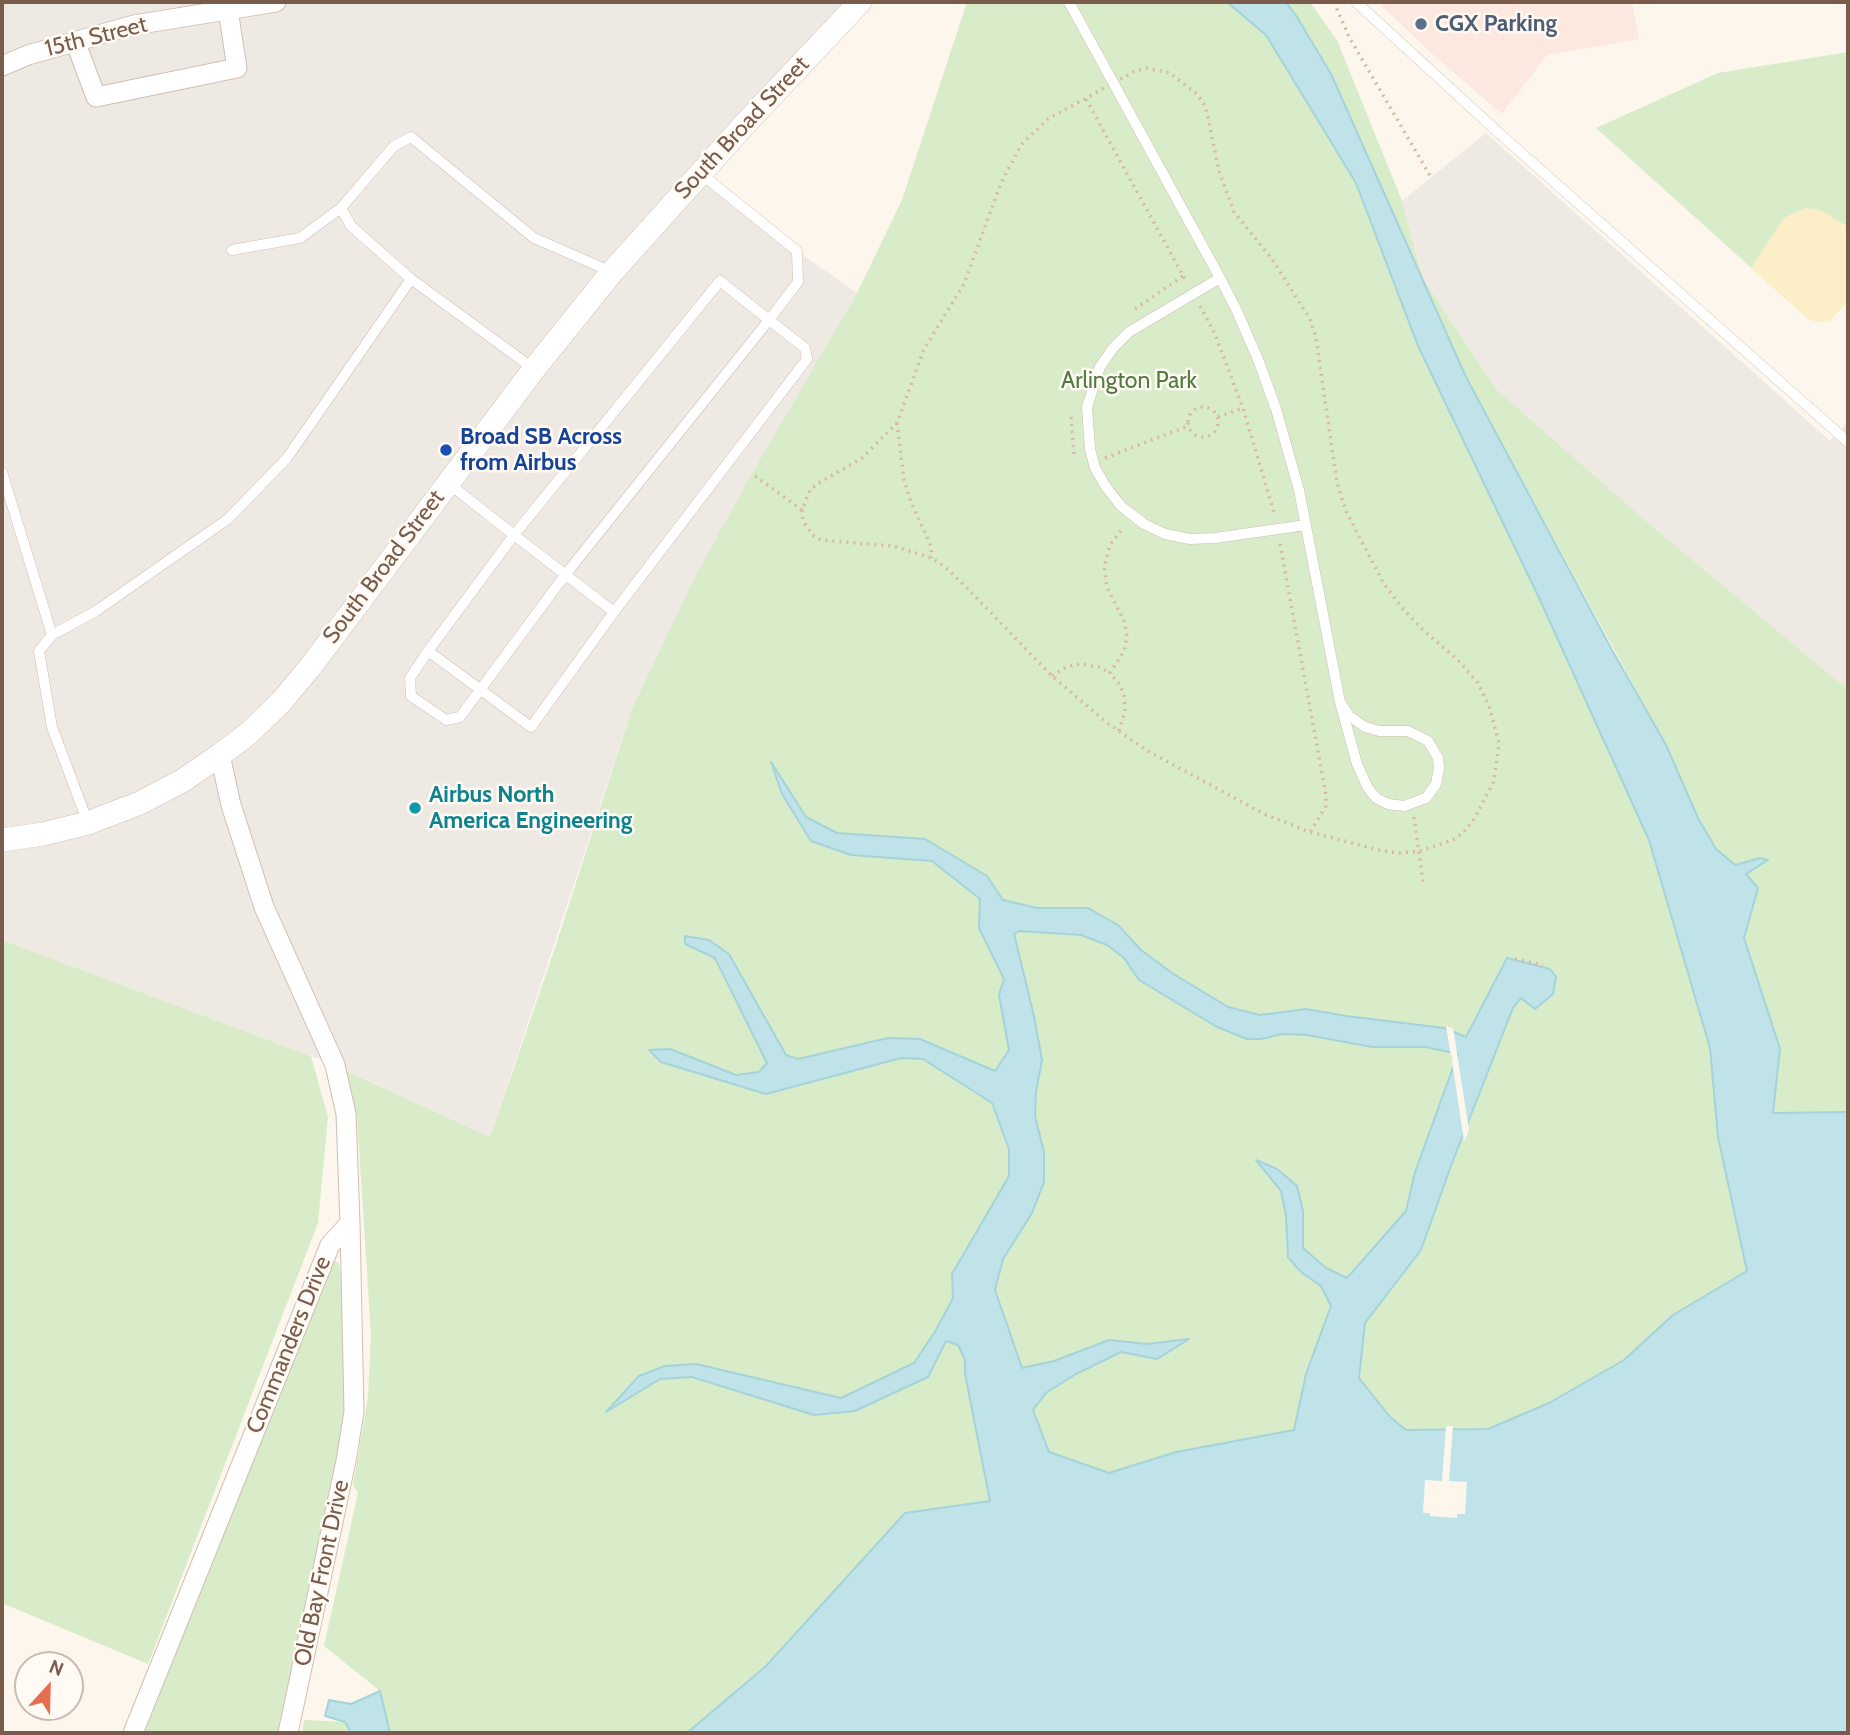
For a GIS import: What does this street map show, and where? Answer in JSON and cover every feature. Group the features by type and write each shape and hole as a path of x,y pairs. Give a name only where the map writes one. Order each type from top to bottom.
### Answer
{"street":[{"name":"15th Street","path":"2,66 28,55 134,25 276,2"},
{"name":"South Broad Street","path":"2,840 88,823 150,797 182,781 220,755 273,710 311,666 534,369 612,272 858,3"},
{"path":"75,41 96,97 122,92 237,68 228,10"},
{"path":"220,755 231,805 264,907 335,1065 346,1114 350,1223"},
{"name":"Old Bay Front Drive","path":"288,1733 354,1412 350,1223"},
{"name":"Commanders Drive","path":"133,1733 330,1245 350,1223"}],"lane":[{"path":"1069,2 1237,311 1276,409 1306,525 1340,702 1357,764 1368,788 1376,798 1388,804 1412,805 1426,798 1436,785 1439,768 1432,747 1420,735 1408,731 1379,731 1365,727 1349,716 1340,702"},
{"path":"1356,2 1500,134 1848,442"},
{"path":"232,250 300,238 341,208 394,146 411,137 534,238 612,272"},
{"path":"428,651 480,689 531,727 614,612 807,359 805,348 769,320 720,281 514,535 428,651 410,678 411,696 446,720 460,717 480,689 565,575 769,320 798,282 797,251 700,173"},
{"path":"341,208 351,226 411,279 534,369"},
{"path":"1220,278 1129,332 1100,366 1087,407 1087,426 1094,462 1105,487 1121,506 1144,524 1165,534 1190,539 1215,538 1306,525"},
{"path":"88,823 52,727 39,651 52,635 96,611 228,519 287,458 411,279"},
{"path":"2,472 52,635"},
{"path":"447,483 614,612"}],"path":[{"path":"1334,2 1349,37 1432,178"},
{"path":"1146,68 1156,69 1170,73 1192,90 1206,108 1219,171 1234,212 1272,259 1310,318 1321,370 1332,456 1346,511 1384,584 1423,631 1457,659 1478,683 1489,706 1499,743 1494,781 1474,819 1453,841 1420,851 1398,853 1310,832 1264,814 1146,750 1119,731 1052,676 964,585 932,558 893,547 821,540 807,528 802,510 810,490 862,458 897,423 924,349 964,284 997,194 1021,145 1048,119 1114,82 1133,72 1146,68"},
{"path":"1086,99 1214,332 1243,408 1265,477 1278,530 1326,795 1326,806 1310,832"},
{"path":"1129,313 1183,276"},
{"path":"1201,407 1211,409 1218,417 1218,427 1208,437 1194,435 1188,426 1189,416 1201,407"},
{"path":"1218,417 1243,408"},
{"path":"1072,413 1072,447 1078,468 1188,426"},
{"path":"897,423 904,480 931,545 932,558"},
{"path":"755,476 802,510"},
{"path":"1110,673 1124,651 1127,638 1125,623 1107,587 1104,567 1110,545 1123,528"},
{"path":"1052,676 1066,667 1080,664 1099,667 1110,673 1120,685 1124,696 1125,712 1119,731"},
{"path":"1412,805 1423,882"},
{"path":"1516,959 1543,965"}],"shaded area":[{"path":"2,2 843,2 700,173 797,251 857,293 632,709 490,1137 335,1065 2,940"},
{"path":"1378,2 1632,2 1639,39 1547,55 1502,114 1430,52"},
{"path":"1486,133 1830,441 1848,421 1848,690 1645,520 1497,390 1422,277 1402,201"}],"green space":[{"name":"Arlington Park","path":"967,2 1227,2 1266,35 1356,183 1418,346 1540,600 1649,840 1710,1048 1718,1137 1773,1114 1780,1049 1744,938 1745,874 1754,868 1760,858 1735,865 1716,849 1698,818 1666,745 1466,377 1437,341 1372,166 1331,74 1284,2 1310,2 1337,40 1402,201 1422,277 1497,390 1645,520 1848,690 1848,1733 1058,1733 1049,1452 1033,1409 1046,1393 1076,1374 1122,1352 1157,1359 1188,1340 1147,1344 1109,1340 1054,1361 1022,1368 995,1290 1003,1259 1032,1213 1044,1182 1044,1153 1035,1116 1034,1016 1013,934 1019,931 1081,935 1107,945 1124,958 1139,980 1261,1039 1282,1034 1307,1035 1372,1047 1426,1047 1458,1054 1415,1172 1406,1211 1347,1278 1326,1268 1303,1248 1303,1211 1277,1169 1257,1161 1281,1191 1286,1216 1286,1242 1301,1272 1321,1286 1331,1306 1306,1374 1405,1430 1390,1417 1359,1378 1365,1323 1422,1250 1452,1163 1513,1007 1550,969 1507,959 1466,1037 1443,1028 1306,1009 1260,1015 1228,1007 1172,973 1141,950 1118,925 1088,908 1037,908 1002,900 986,876 925,839 837,833 805,817 773,765 811,841 851,855 932,861 980,900 979,928 1004,979 999,995 1009,1050 995,1071 888,1038 798,1059 786,1055 729,954 685,944 715,958 767,1063 759,1073 736,1075 670,1049 650,1050 661,1062 766,1094 901,1058 923,1059 992,1103 1009,1149 1009,1176 953,1274 953,1298 914,1363 841,1398 764,1381 665,1366 608,1410 660,1379 693,1377 814,1415 855,1411 946,1341 958,1345 966,1360 965,1375 990,1501 1027,1733 390,1733 380,1691 324,1646 358,1493 353,1485 368,1397 371,1334 357,1117 347,1071 490,1137 555,948 632,709 694,579 857,293 902,200"},
{"path":"1848,52 1848,301 1830,320 1819,322 1808,319 1596,128 1718,73"},
{"path":"2,940 311,1056 328,1117 318,1223 148,1664 2,1603"},
{"path":"332,1260 339,1263 342,1285 345,1410 332,1489 278,1733 142,1733"},
{"path":"304,1720 345,1722 351,1733 302,1733"}],"sand":[{"path":"1805,208 1821,210 1848,227 1848,301 1830,320 1819,322 1808,319 1751,268 1784,218"}],"water":[{"path":"1227,2 1286,2 1297,17 1331,74 1466,377 1666,745 1698,818 1716,849 1735,865 1760,858 1768,860 1746,874 1758,888 1744,938 1780,1049 1773,1113 1848,1112 1848,1733 687,1733 766,1666 905,1513 990,1501 965,1374 965,1360 958,1345 946,1341 928,1377 855,1411 814,1415 692,1377 660,1379 606,1412 639,1376 665,1366 696,1364 841,1398 914,1363 953,1298 952,1274 1009,1176 1009,1149 992,1103 923,1059 901,1058 766,1094 661,1062 649,1050 670,1049 736,1075 759,1072 767,1063 715,958 685,944 685,936 709,940 729,954 786,1055 798,1059 888,1038 920,1039 995,1071 1009,1050 999,995 1004,979 979,928 980,899 932,861 851,855 811,841 782,794 771,762 806,817 837,833 925,839 987,876 1003,900 1037,908 1088,908 1118,925 1141,950 1172,973 1228,1007 1260,1015 1306,1009 1444,1028 1466,1037 1507,958 1550,969 1556,977 1553,994 1535,1009 1521,998 1513,1008 1421,1250 1365,1323 1359,1378 1390,1417 1406,1430 1488,1429 1549,1403 1624,1360 1673,1315 1747,1271 1718,1137 1710,1048 1649,840 1540,600 1418,346 1356,183 1266,35","holes":["1019,931 1081,935 1107,945 1124,958 1139,980 1217,1027 1247,1039 1282,1034 1307,1035 1372,1047 1426,1047 1458,1054 1415,1172 1406,1211 1347,1278 1326,1268 1303,1248 1303,1211 1297,1186 1277,1169 1256,1160 1281,1191 1286,1216 1288,1257 1301,1272 1321,1286 1331,1306 1306,1374 1294,1430 1176,1452 1109,1473 1049,1452 1033,1410 1046,1393 1076,1374 1121,1352 1157,1359 1189,1339 1147,1344 1109,1340 1054,1361 1022,1368 995,1290 1003,1259 1032,1213 1044,1182 1044,1152 1035,1116 1042,1060 1014,934"]},
{"path":"380,1691 390,1733 351,1733 345,1722 325,1716 329,1700 351,1704"}],"pier":[{"path":"1446,1026 1453,1028 1469,1130 1464,1141 1453,1056"},
{"path":"1446,1426 1453,1426 1449,1481 1467,1482 1465,1514 1457,1514 1457,1518 1423,1513 1425,1480 1442,1481"}],"place":[{"name":"CGX Parking","path":"1421,24"},
{"name":"Broad SB Across from Airbus","path":"446,450"},
{"name":"Airbus North America Engineering","path":"415,808"}]}
